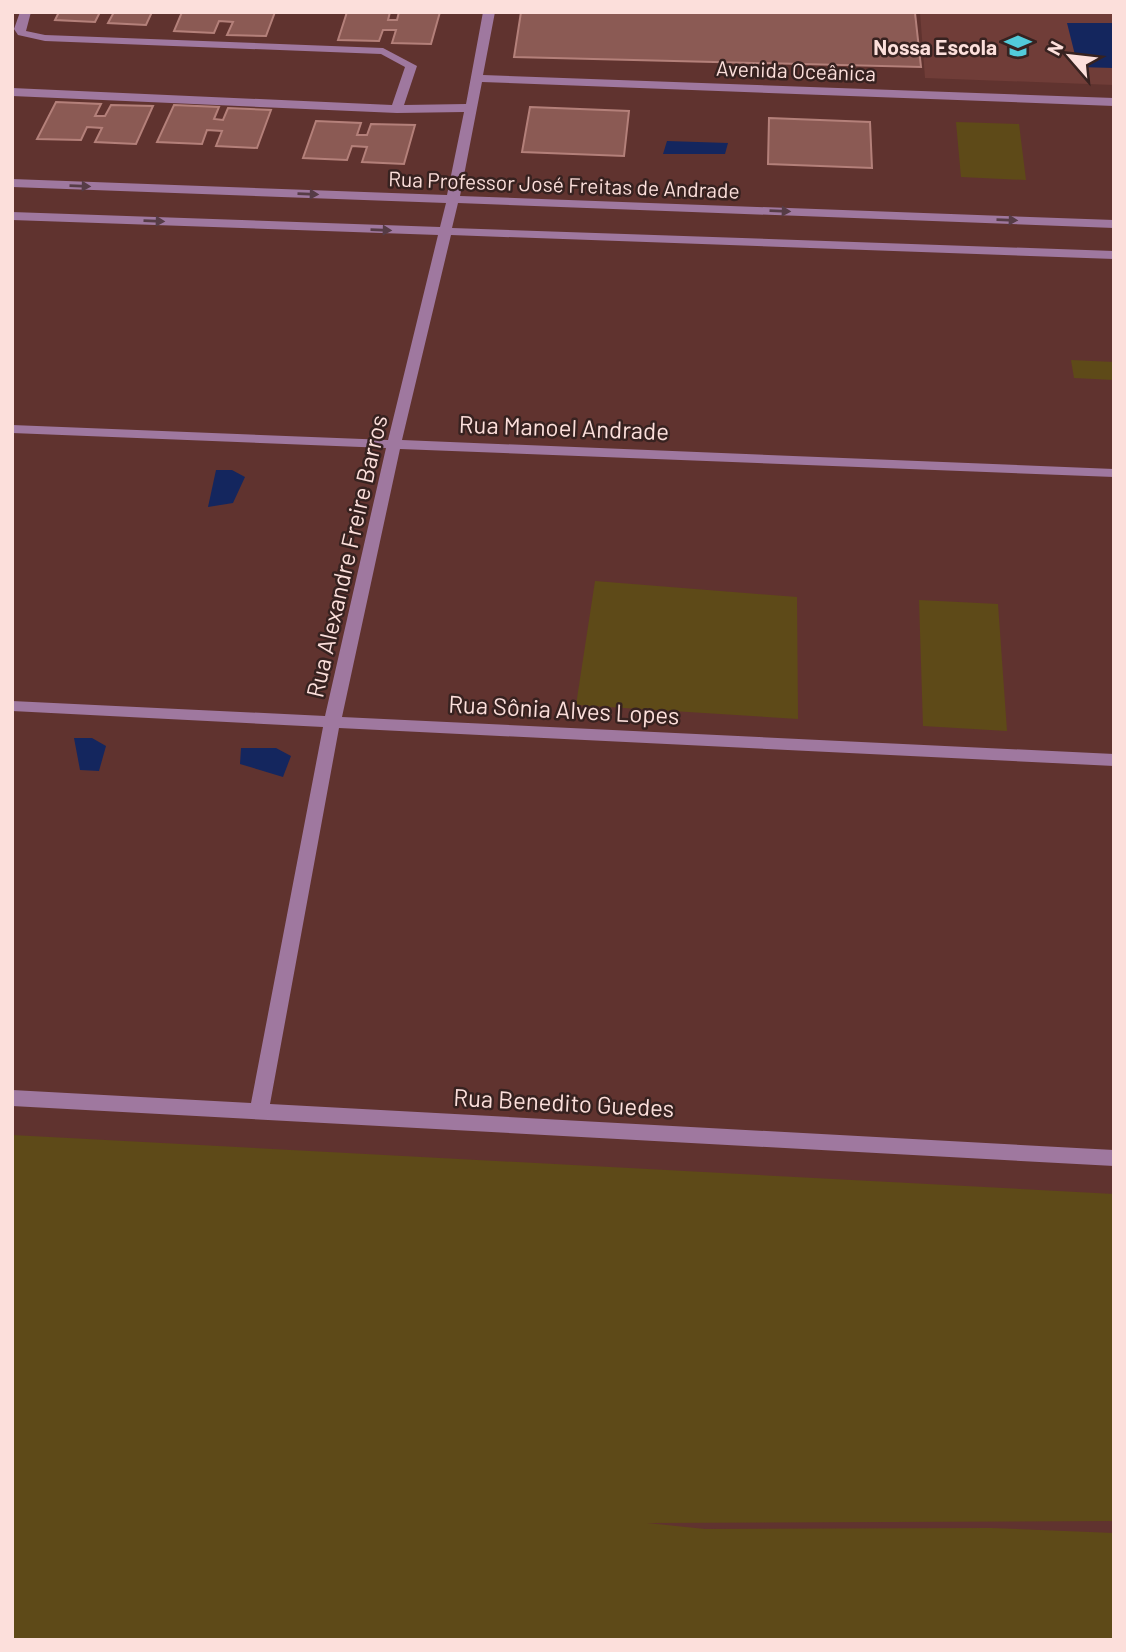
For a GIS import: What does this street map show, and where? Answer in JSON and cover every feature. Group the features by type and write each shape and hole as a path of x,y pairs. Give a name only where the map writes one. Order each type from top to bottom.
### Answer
{"street":[{"path":"26,12 20,29 22,33 45,38 383,51 411,66 397,109"},
{"name":"Rua Alexandre Freire Barros","path":"260,1112 332,722 394,443 446,232 489,12"},
{"name":"Avenida Oceânica","path":"476,78 1114,102"},
{"path":"12,92 397,109 470,108"},
{"name":"Rua Professor José Freitas de Andrade","path":"12,183 1114,224"},
{"path":"12,216 1114,255"},
{"name":"Rua Manoel Andrade","path":"12,429 1114,472"},
{"name":"Rua Sônia Alves Lopes","path":"12,706 1114,760"},
{"name":"Rua Benedito Guedes","path":"12,1098 1114,1158"}],"shaded area":[{"name":"Nossa Escola","path":"920,12 1114,13 1114,85 925,78"},
{"path":"956,122 1019,124 1026,180 961,177"},
{"path":"1071,360 1114,362 1114,380 1074,378"},
{"path":"595,581 797,597 798,719 576,705"},
{"path":"919,600 998,604 1007,731 923,726"},
{"path":"12,1135 1114,1194 1114,1521 647,1523 705,1529 991,1528 1114,1533 1114,1640 12,1640"}],"water":[{"path":"1067,23 1114,23 1114,68 1078,67"},
{"path":"667,141 728,143 725,154 663,154"},
{"path":"216,470 232,470 245,477 233,503 208,507"},
{"path":"74,738 92,738 106,746 99,771 80,770"},
{"path":"241,748 276,748 291,756 283,777 240,764"}],"building":[{"path":"59,12 100,12 95,22 55,20"},
{"path":"114,12 152,12 146,25 108,23"},
{"path":"182,12 275,12 266,36 227,35 233,22 219,21 214,33 174,31"},
{"path":"347,12 390,12 388,20 397,20 399,12 440,12 431,44 392,43 396,30 383,30 379,41 338,40"},
{"path":"521,12 915,13 921,67 514,57"},
{"path":"56,102 101,104 95,116 105,116 111,105 153,106 136,144 95,142 102,128 87,127 81,140 37,139"},
{"path":"174,105 219,107 214,119 223,120 228,108 271,110 257,148 216,146 222,131 207,130 202,144 157,142"},
{"path":"530,107 629,111 624,156 522,152"},
{"path":"769,118 870,122 872,168 768,164"},
{"path":"316,121 361,123 357,135 367,135 371,124 415,125 404,164 362,162 367,147 352,146 347,160 303,158"}],"place":[{"name":"Nossa Escola","path":"1018,46"}]}
